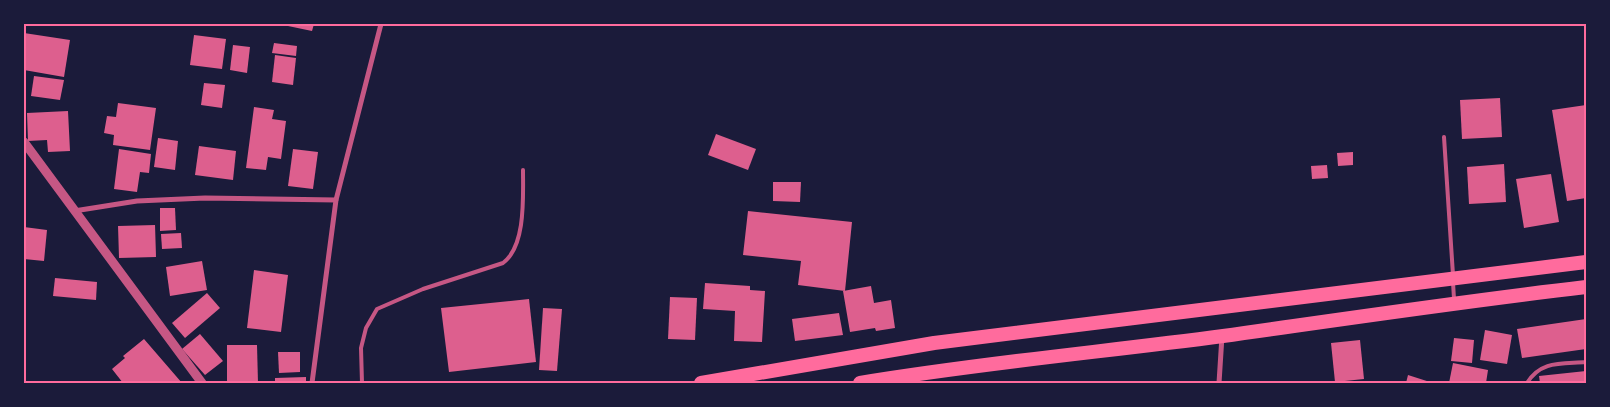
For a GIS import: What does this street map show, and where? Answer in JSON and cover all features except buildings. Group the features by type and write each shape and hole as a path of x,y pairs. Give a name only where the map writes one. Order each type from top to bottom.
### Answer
{"highway":[{"path":"701,383 934,344 1586,262"},
{"path":"860,383 950,368 1222,336 1454,302 1586,287"}],"street":[{"path":"312,383 336,200 381,24"},
{"path":"24,142 73,212 202,383"},
{"path":"73,212 137,201 215,198 336,200"},
{"path":"1219,383 1222,336"}],"lane":[{"path":"1444,137 1454,302"},
{"path":"362,383 361,348 366,328 378,309 423,290 503,264 512,257 516,250 522,209 523,170"},
{"path":"1527,383 1533,373 1542,366 1586,362"}]}
